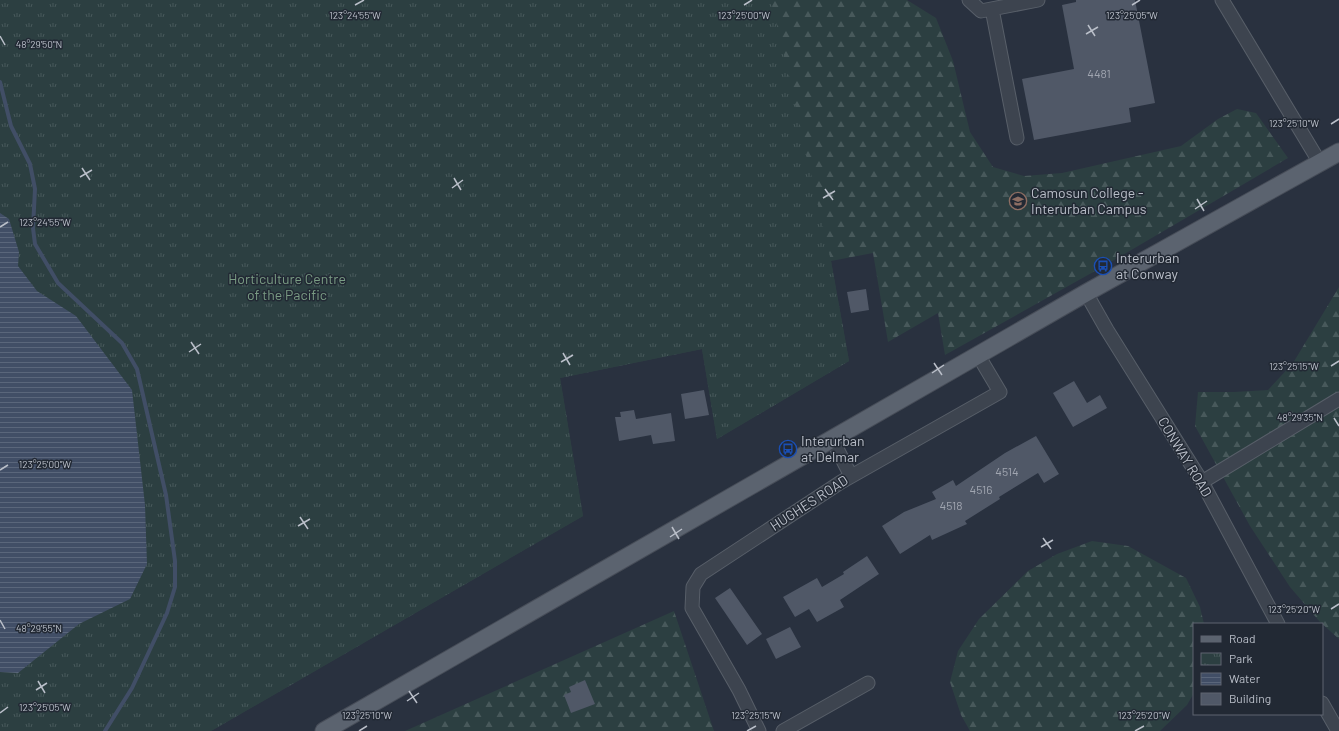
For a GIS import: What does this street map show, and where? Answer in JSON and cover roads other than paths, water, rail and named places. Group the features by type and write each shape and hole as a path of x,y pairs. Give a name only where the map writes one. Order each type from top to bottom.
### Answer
{"main road":[{"path":"324,731 1086,293 1339,152"}],"street":[{"path":"969,0 981,11 1038,0"},
{"path":"1222,0 1320,163"},
{"path":"992,9 1017,138"},
{"name":"CONWAY ROAD","path":"1086,293 1107,330 1202,482 1277,623"},
{"name":"HUGHES ROAD","path":"758,731 739,690 692,608 693,587 701,574 851,476 1000,392 978,355"},
{"path":"1202,482 1339,399"},
{"path":"832,439 851,476"},
{"path":"783,731 868,682"},
{"path":"1323,705 1338,731"}],"water":[{"path":"0,213 9,219 19,252 18,266 37,291 76,316 132,390 145,505 147,564 130,599 79,624 18,673 0,672"}],"waterway":[{"path":"0,82 11,126 30,164 35,189 33,228 35,244 58,283 122,343 137,369 166,495 175,561 175,587 167,613 132,688 105,731"}],"place":[{"name":"Camosun College - Interurban Campus","path":"1018,201"},
{"name":"Interurban at Conway","path":"1103,266"},
{"name":"Interurban at Delmar","path":"788,449"}],"park label":[{"name":"Horticulture Centre of the Pacific","path":"287,288"}]}
